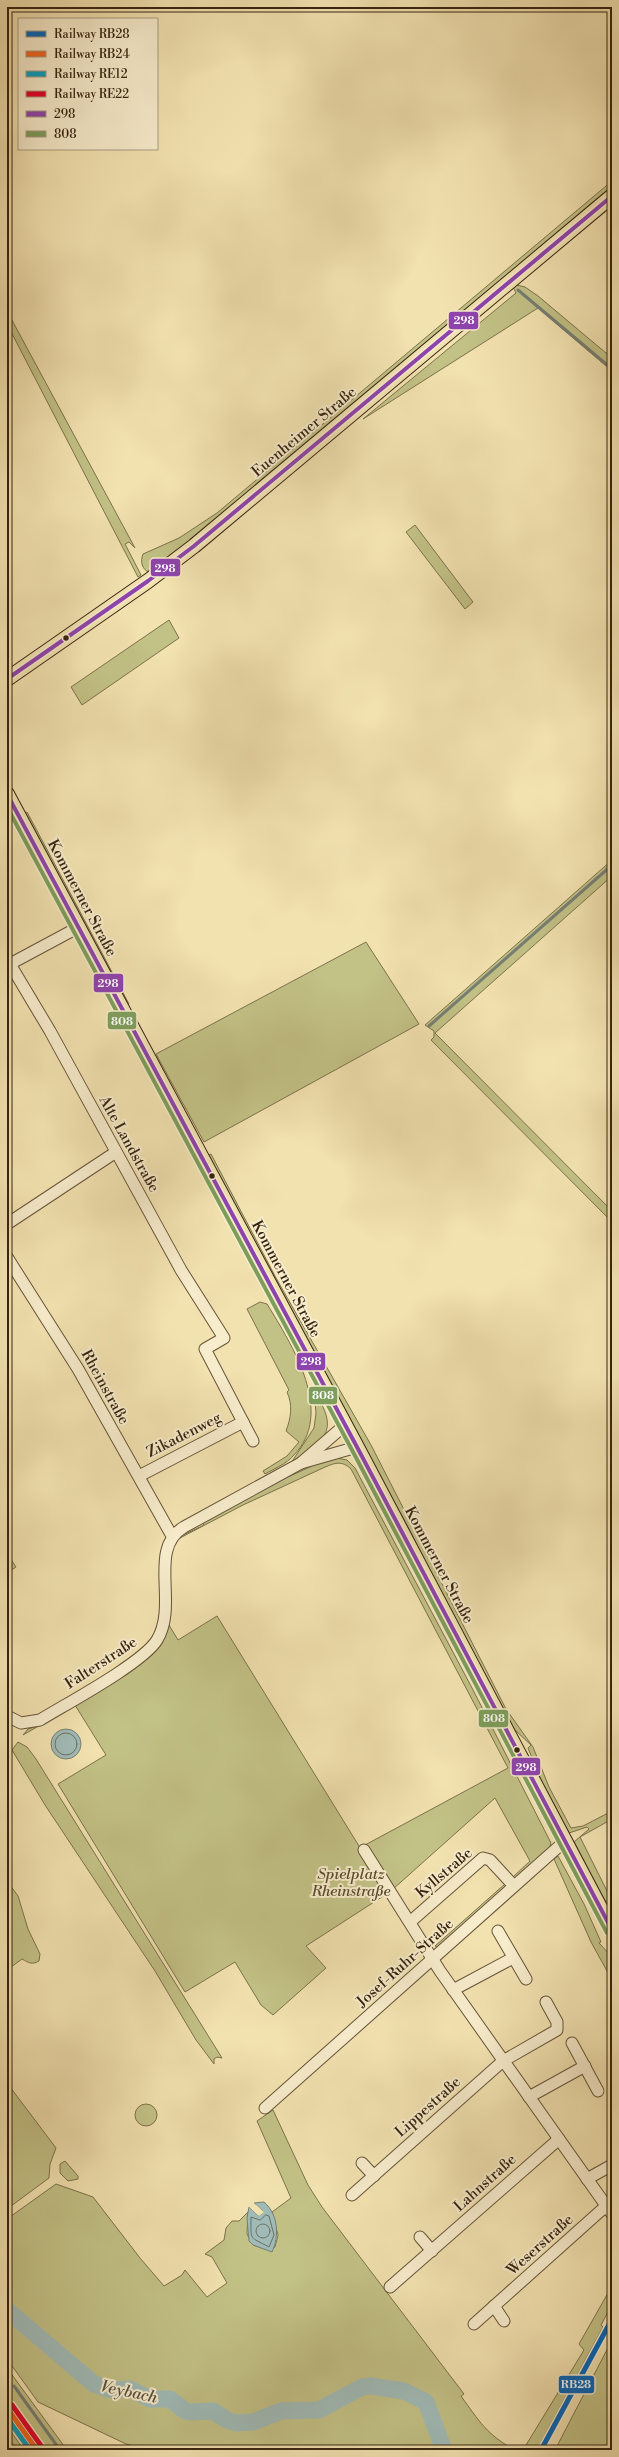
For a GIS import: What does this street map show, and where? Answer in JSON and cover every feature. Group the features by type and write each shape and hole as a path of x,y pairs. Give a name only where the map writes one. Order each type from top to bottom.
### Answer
{"main road":[{"name":"Euenheimer Straße","path":"7,679 143,585 194,546 612,196"},
{"name":"Kommerner Straße","path":"7,794 357,1447 612,1930"}],"street":[{"name":"Alte Landstraße","path":"79,927 8,961 181,1270 224,1338"},
{"path":"7,1224 116,1152"},
{"name":"Rheinstraße","path":"7,1257 78,1368 172,1536"},
{"name":"Zikadenweg","path":"224,1338 205,1349 253,1441"},
{"name":"Zikadenweg","path":"139,1476 243,1422"},
{"path":"172,1536 184,1527 301,1463 345,1425"},
{"path":"301,1463 357,1447"},
{"name":"Falterstraße","path":"7,1716 21,1723 33,1722 45,1717 136,1660 154,1644 163,1628 166,1617 165,1555 172,1536"},
{"name":"Josef-Ruhr-Straße","path":"265,2108 565,1841"},
{"path":"364,1850 410,1922 432,1960 609,2210"},
{"name":"Kyllstraße","path":"410,1922 483,1858 490,1860 514,1886"},
{"path":"498,1931 526,1979"},
{"path":"453,1990 513,1958"},
{"path":"503,2061 557,2030 558,2022 546,2002"},
{"path":"572,2043 598,2091"},
{"name":"Lippestraße","path":"352,2195 503,2061"},
{"path":"529,2097 585,2066"},
{"name":"Lahnstraße","path":"390,2287 558,2139"},
{"path":"362,2163 374,2176"},
{"path":"587,2179 612,2165"},
{"name":"Weserstraße","path":"474,2324 609,2210"},
{"path":"420,2237 432,2251"},
{"path":"494,2306 504,2321"}],"green space":[{"path":"612,181 612,189 198,536 149,572 143,567 143,554 179,538 217,513"},
{"path":"517,285 525,287 538,296 612,358 612,371 538,308 363,419 516,293 513,287"},
{"path":"7,311 135,548 129,542 125,544 141,575 138,577 7,324"},
{"path":"415,525 473,602 465,609 406,532"},
{"path":"169,620 179,638 82,705 71,687"},
{"path":"27,812 129,1004 128,1005 24,814"},
{"path":"612,860 612,876 435,1033 612,1211 612,1222 431,1040 434,1037 434,1031 425,1025"},
{"path":"366,942 419,1024 204,1142 156,1054"},
{"path":"211,1154 276,1278 371,1445 506,1709 533,1747 549,1787 571,1828 583,1826 612,1811 612,1819 580,1837 612,1901 612,1917 574,1842 589,1829 587,1827 569,1833 544,1787 528,1748 531,1745 515,1730 483,1676 407,1525 293,1318 208,1155"},
{"path":"260,1302 267,1304 298,1359 306,1379 310,1400 311,1420 305,1439 293,1456 280,1466 265,1474 263,1471 287,1456 299,1442 286,1431 291,1412 287,1392 289,1390 247,1309"},
{"path":"314,1391 326,1416 327,1425 325,1433 321,1441 291,1463 314,1428 316,1413"},
{"path":"336,1458 347,1460 355,1468 471,1686 551,1843 549,1849 516,1878 513,1877 530,1861 495,1798 392,1890 365,1845 508,1768 351,1469 341,1463 327,1466 243,1505 180,1538 179,1537 204,1525 202,1522 279,1481 323,1461"},
{"path":"8,1555 16,1567 7,1573 7,1556"},
{"name":"Spielplatz Rheinstraße","path":"217,1616 388,1893 306,1946 326,1968 273,2015 261,2005 235,1962 185,1992 58,1784 106,1755 75,1705 23,1735 28,1729 38,1726 164,1637 169,1625 178,1640"},
{"path":"18,1742 27,1747 36,1759 222,2058 217,2057 214,2059 214,2064 196,2040 155,1971 45,1805 12,1750"},
{"path":"558,1856 584,1904 601,1942 599,1943 612,1957 612,1980 591,1942 554,1859"},
{"path":"7,1881 18,1896 28,1929 40,1954 39,1961 37,1962 30,1963 22,1959 7,1970"},
{"path":"506,1883 507,1887 439,1947 435,1946"},
{"path":"7,2083 56,2148 50,2164 49,2178 7,2209"},
{"path":"146,2104 154,2107 157,2115 154,2123 146,2126 138,2123 135,2115 138,2107"},
{"path":"273,2110 308,2185 322,2207 464,2394 461,2396 484,2427 497,2439 515,2450 150,2450 126,2444 38,2402 7,2359 7,2314 31,2331 48,2350 74,2368 92,2386 105,2391 133,2391 152,2402 167,2401 184,2413 211,2414 223,2423 241,2428 257,2425 278,2416 302,2417 319,2415 331,2411 364,2391 386,2391 417,2400 411,2391 402,2387 372,2383 359,2385 331,2401 314,2407 278,2408 245,2420 233,2418 212,2407 188,2409 169,2395 153,2397 130,2386 103,2386 53,2348 31,2325 7,2307 7,2219 56,2184 93,2197 140,2258 164,2286 182,2275 185,2270 207,2297 227,2283 212,2257 205,2254 224,2240 226,2228 232,2221 239,2221 248,2212 247,2234 253,2245 267,2250 272,2249 275,2247 278,2235 272,2212 291,2198 257,2121"},
{"path":"65,2161 78,2176 78,2179 68,2181 60,2173 60,2164"},
{"path":"612,2286 612,2304 601,2325 603,2327 537,2450 523,2450 584,2350 579,2344"},
{"path":"612,2340 612,2411 608,2415 612,2419 612,2450 555,2450"},
{"path":"7,2368 67,2450 42,2450 7,2401"},
{"path":"7,2426 24,2450 19,2450 7,2437"}],"water":[{"path":"66,1729 72,1730 80,1738 80,1750 72,1758 66,1759 60,1758 52,1750 51,1744 52,1738 60,1730"},
{"path":"264,2202 273,2213 276,2226 276,2240 272,2252 253,2245 249,2241 247,2218 249,2207 259,2216 263,2211 254,2203"}],"pier":[{"path":"253,2202 264,2212 259,2216 248,2206 259,2213 261,2212"}],"waterway":[{"path":"518,290 612,369"},
{"path":"429,1026 612,865"},
{"name":"Veybach","path":"7,2310 94,2384 111,2390 130,2389 150,2399 170,2399 185,2411 213,2411 227,2420 236,2423 253,2422 281,2411 319,2410 362,2387 371,2386 404,2391 426,2402 444,2450"},
{"path":"14,2386 60,2450"}],"rail line":[{"name":"RB28","path":"541,2450 612,2319"},
{"name":"RE22","path":"12,2405 42,2447"},
{"name":"RB24","path":"7,2408 37,2450"},
{"name":"RE12","path":"7,2418 30,2450"}],"transit line":[{"name":"298","path":"7,679 148,581 194,546 612,196"},
{"name":"298","path":"7,794 357,1447 612,1930"},
{"name":"808","path":"7,807 352,1450 607,1933"}]}
